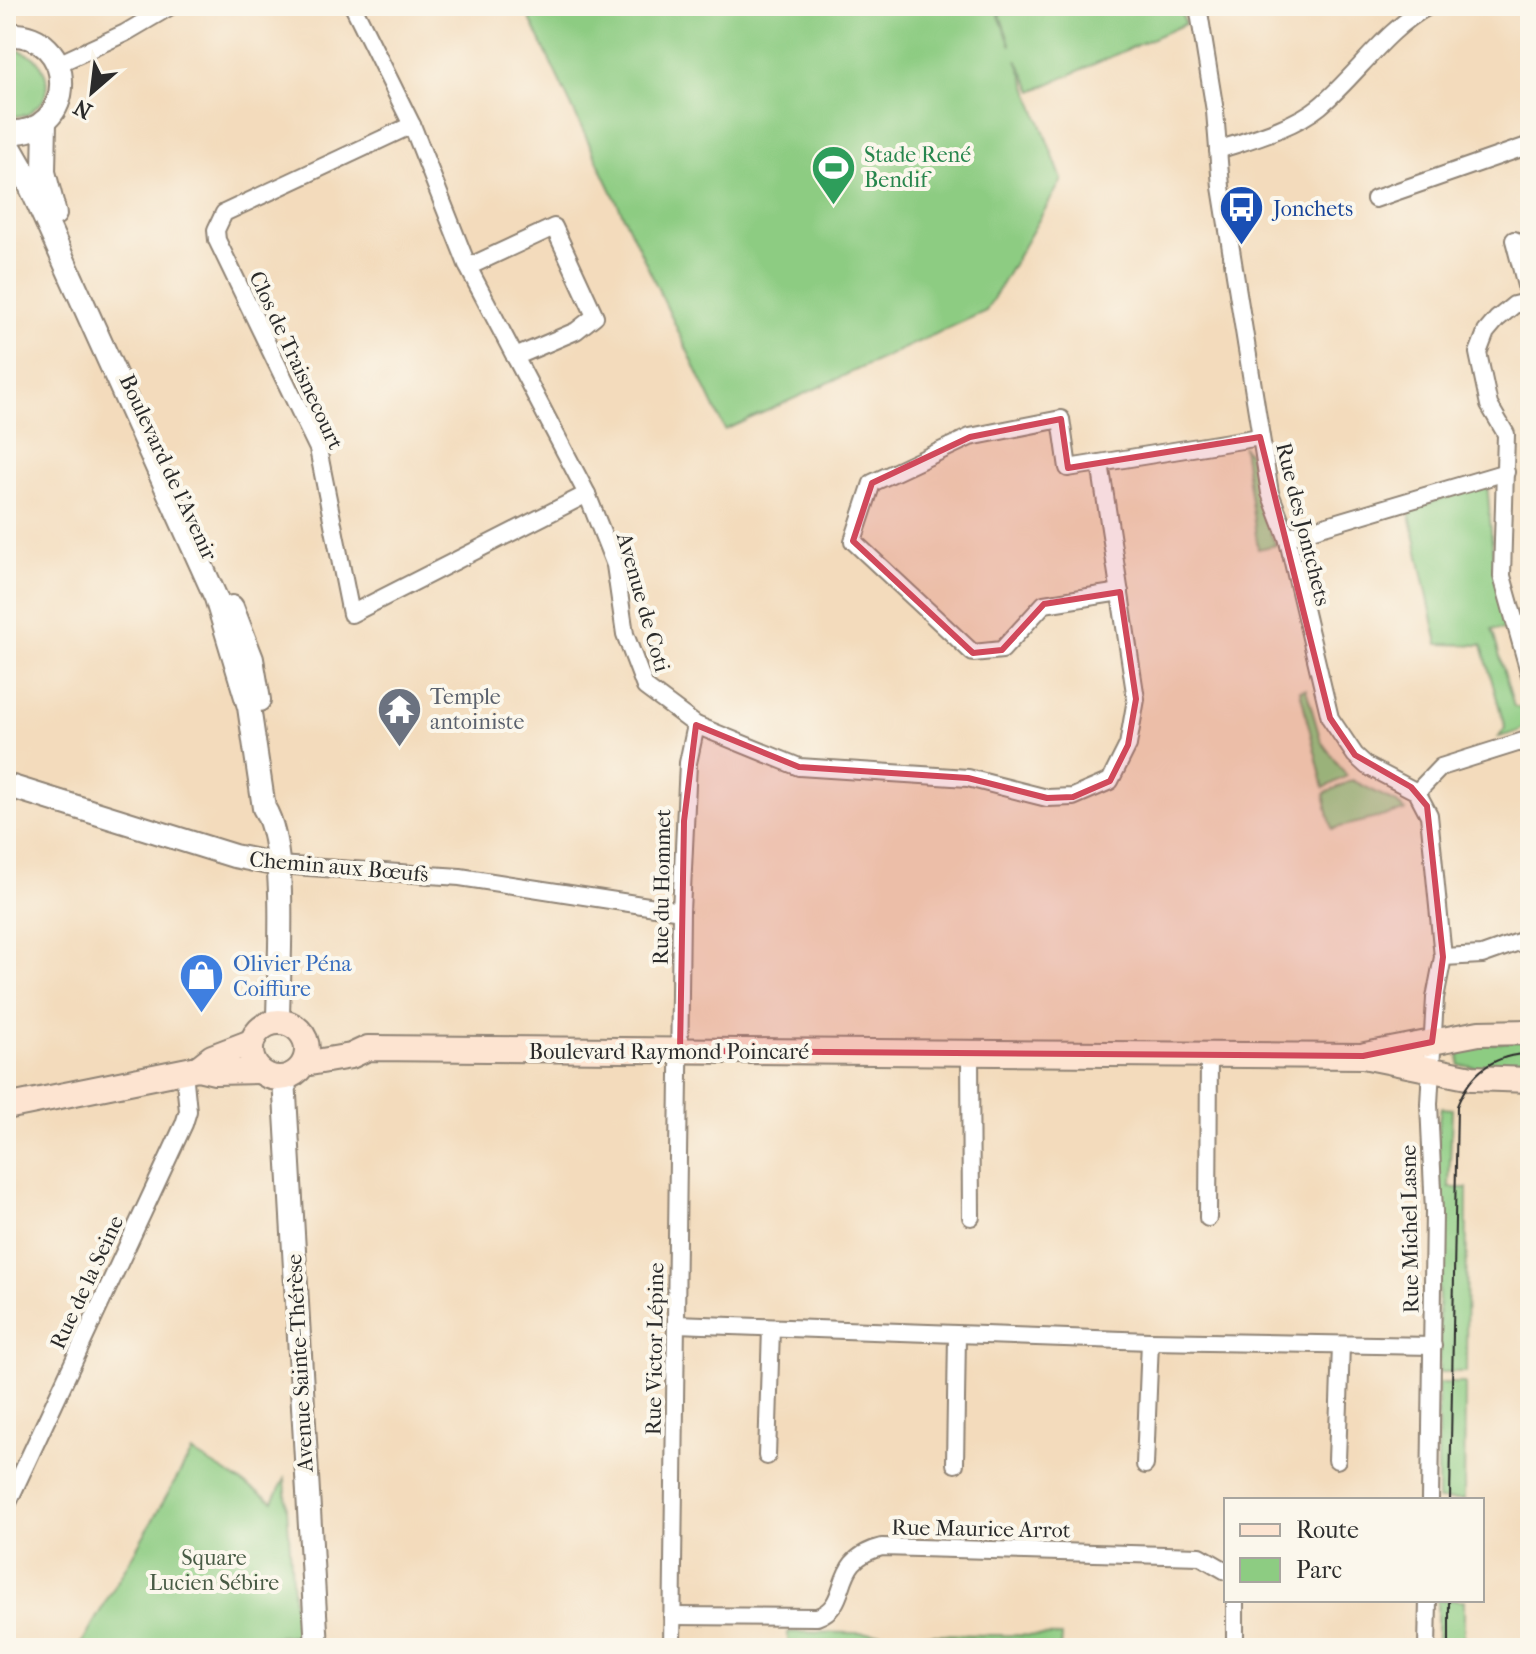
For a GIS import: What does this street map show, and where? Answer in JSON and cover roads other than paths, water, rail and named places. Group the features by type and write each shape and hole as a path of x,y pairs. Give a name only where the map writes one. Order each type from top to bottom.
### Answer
{"main road":[{"path":"6,1107 191,1070 260,1071 284,1078 295,1074 304,1064 307,1046 303,1035 289,1024 278,1022 263,1027 251,1042 212,1057 191,1070"},
{"name":"Boulevard Raymond Poincaré","path":"303,1035 351,1040 368,1048 1363,1056 1479,1033 1530,1032"},
{"path":"251,1042 252,1061 260,1071"},
{"name":"Boulevard Raymond Poincaré","path":"304,1064 351,1056 368,1048"},
{"name":"Boulevard Raymond Poincaré","path":"1363,1056 1431,1072 1530,1080"}],"street":[{"path":"58,64 135,28 171,6"},
{"name":"Avenue de Coti","path":"353,6 412,125 468,267 587,494 615,565 625,634 645,687 696,725 799,767 968,778 1047,798 1073,797 1095,791 1110,781 1120,765 1128,745 1136,699 1100,463"},
{"name":"Rue des Jontchets","path":"1198,6 1270,493 1287,537 1330,718 1341,738 1367,766 1417,792"},
{"path":"1218,150 1288,123 1317,108 1401,26 1429,6"},
{"path":"6,35 34,39 48,50 58,64 61,94 45,121 24,131 6,132"},
{"name":"Boulevard de l'Avenir","path":"45,121 44,172 62,234 247,642 257,685 276,810 271,819"},
{"name":"Clos de Traisnecourt","path":"412,125 224,213 216,230 217,240 318,449 351,614 587,494"},
{"name":"Boulevard de l'Avenir","path":"6,140 22,168 216,598 249,707 264,808 271,819 278,865"},
{"path":"1375,199 1530,145"},
{"path":"468,267 554,227 595,316 576,331 515,357"},
{"path":"1514,240 1530,301 1514,305 1497,319 1486,332 1478,353 1489,405 1506,434 1502,576 1530,675"},
{"path":"1120,592 1044,604 1002,650 973,653 853,541 872,483 970,437 1061,419 1068,468 1260,437"},
{"path":"1287,537 1506,472"},
{"name":"Rue du Hommet","path":"680,1051 681,911 688,763 696,725"},
{"path":"1530,739 1441,767 1417,792 1427,806 1431,828 1443,957 1482,955 1530,938"},
{"name":"Chemin aux Bœufs","path":"6,785 234,856 278,865 460,877 681,911"},
{"path":"278,865 278,1022"},
{"name":"Rue Michel Lasne","path":"1430,1498 1433,1346 1431,1072 1443,957"},
{"name":"Rue Victor Lépine","path":"672,1648 680,1051"},
{"path":"970,1053 971,1217"},
{"path":"1208,1218 1209,1055"},
{"name":"Rue de la Seine","path":"6,1507 184,1124 191,1070"},
{"name":"Avenue Sainte-Thérèse","path":"284,1078 317,1648"},
{"path":"676,1324 1150,1341 1433,1346"},
{"path":"767,1456 771,1328"},
{"path":"955,1464 957,1335"},
{"path":"1145,1465 1150,1341"},
{"path":"1337,1460 1341,1345"},
{"name":"Rue Maurice Arrot","path":"672,1616 817,1617 826,1614 837,1602 850,1564 863,1554 882,1547 1200,1556 1224,1570"},
{"path":"1235,1602 1235,1648"},
{"path":"1427,1648 1428,1602"}],"tram line":[{"path":"1450,1498 1457,1106 1469,1084 1485,1068 1505,1057 1530,1054"},
{"path":"1449,1602 1449,1648"}],"place":[{"name":"Stade René Bendif","path":"833,206"},
{"name":"Jonchets","path":"1242,247"},
{"name":"Temple antoiniste","path":"399,748"},
{"name":"Olivier Péna Coiffure","path":"202,1015"}],"park label":[{"name":"Square Lucien Sébire","path":"214,1570"}]}
